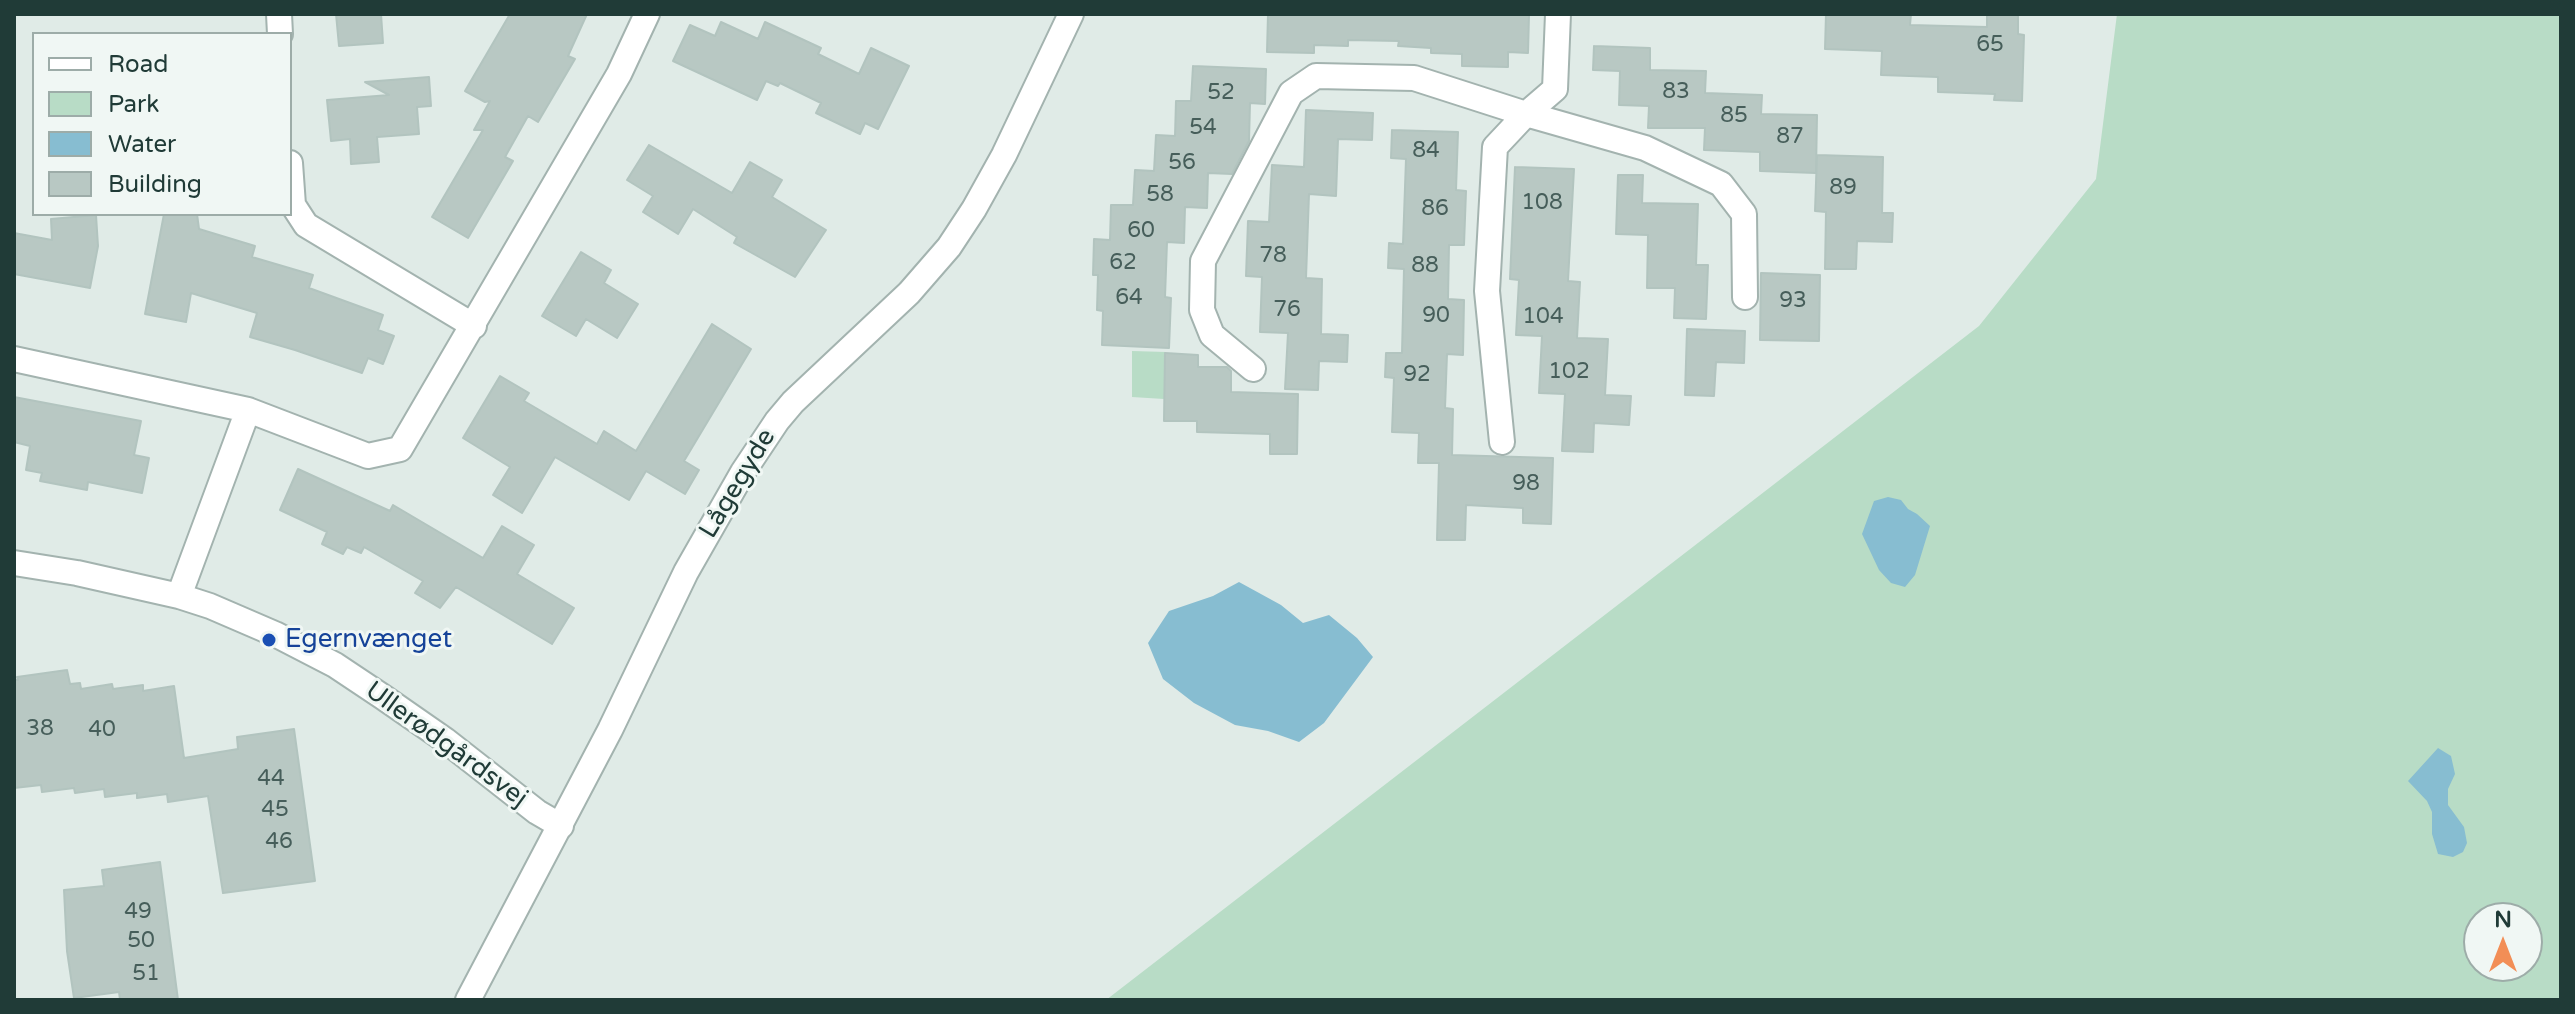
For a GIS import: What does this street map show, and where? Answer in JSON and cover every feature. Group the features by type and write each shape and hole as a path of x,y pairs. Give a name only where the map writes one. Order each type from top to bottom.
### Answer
{"street":[{"path":"14,359 248,410 368,456 400,449 619,74 647,14"},
{"name":"Lågegyde","path":"468,1000 561,826 686,572 743,472 793,402 909,293 949,247 1004,155 1071,14"},
{"path":"1502,442 1487,291 1495,147 1555,89 1558,14"},
{"path":"1253,369 1212,335 1202,310 1203,261 1291,93 1316,76 1414,78 1645,148 1721,184 1744,214 1745,297"},
{"path":"292,191 293,205 306,225 474,326"},
{"path":"179,596 248,410"},
{"name":"Ullerødgårdsvej","path":"14,563 77,573 179,596 275,634 335,665 445,740 537,812 561,826"}],"green space":[{"path":"2117,14 2561,14 2561,1000 1106,1000 1979,326 2096,179"},
{"path":"1132,351 1166,352 1164,399 1132,397"}],"water":[{"path":"1888,497 1901,500 1930,526 1915,575 1905,587 1891,583 1879,570 1862,534 1874,501"},
{"path":"1239,582 1281,605 1303,623 1329,615 1357,638 1373,657 1324,723 1299,742 1268,731 1235,725 1194,703 1163,679 1148,643 1169,611 1213,596"},
{"path":"2438,748 2451,756 2455,774 2448,789 2448,805 2464,827 2467,843 2463,852 2453,857 2438,854 2432,834 2432,812 2427,801 2408,781"}],"building":[{"path":"336,14 381,14 383,43 339,46"},
{"path":"510,14 587,14 568,56 575,59 538,122 528,116 505,157 513,161 468,238 432,217 483,130 474,130 490,101 485,102 465,91"},
{"path":"1268,14 1529,15 1528,53 1508,52 1508,67 1462,66 1462,54 1431,53 1431,48 1398,46 1399,41 1348,40 1348,46 1314,45 1314,53 1267,52"},
{"path":"1826,14 1911,14 1910,25 1987,27 1987,14 2018,14 2018,34 2024,35 2022,101 1994,100 1995,94 1938,92 1938,77 1881,75 1882,51 1825,49"},
{"path":"721,22 758,39 765,22 821,48 818,54 859,74 871,48 909,66 878,129 865,123 860,134 816,113 821,103 780,83 778,86 766,81 757,100 673,61 690,25 715,36"},
{"path":"1594,46 1650,48 1650,70 1706,71 1705,93 1762,95 1761,114 1817,115 1816,173 1760,171 1760,152 1704,150 1705,128 1648,128 1649,106 1619,105 1620,71 1593,70"},
{"path":"1193,66 1266,69 1265,104 1250,103 1249,141 1232,174 1208,173 1207,208 1185,207 1184,243 1167,242 1165,297 1171,298 1169,348 1102,345 1103,311 1097,310 1098,275 1093,275 1094,239 1110,240 1111,205 1133,205 1135,170 1154,171 1156,135 1175,136 1176,101 1191,101"},
{"path":"429,77 431,106 417,107 419,134 377,137 379,162 351,164 350,139 331,141 327,100 389,95 365,82"},
{"path":"1306,110 1373,113 1372,140 1338,139 1336,196 1309,194 1306,278 1322,279 1321,334 1348,335 1347,362 1319,361 1318,390 1285,389 1288,333 1260,332 1262,277 1246,276 1248,221 1269,222 1272,165 1304,167"},
{"path":"1392,130 1458,132 1456,190 1466,191 1464,245 1449,245 1448,299 1464,300 1463,355 1447,354 1445,408 1453,409 1452,455 1553,458 1551,524 1523,523 1523,508 1466,505 1465,540 1437,540 1439,463 1418,463 1419,433 1392,432 1394,378 1385,377 1386,353 1402,353 1404,269 1388,268 1389,243 1403,244 1406,159 1391,158"},
{"path":"649,145 732,193 750,162 782,180 772,197 826,230 795,277 734,243 737,237 693,209 678,234 643,212 653,196 627,180"},
{"path":"1817,155 1883,157 1882,213 1893,213 1892,242 1857,241 1856,269 1825,269 1826,212 1815,211"},
{"path":"1515,167 1574,169 1568,281 1580,282 1577,338 1608,339 1605,395 1631,396 1629,425 1594,423 1593,452 1562,451 1565,394 1539,393 1542,336 1516,335 1519,280 1510,279"},
{"path":"1618,175 1643,175 1642,203 1698,204 1696,265 1708,265 1706,319 1674,318 1675,288 1647,288 1648,235 1616,234"},
{"path":"96,216 98,246 90,288 14,274 14,233 52,240 51,219"},
{"path":"164,216 197,216 199,229 255,246 252,257 313,275 309,288 383,315 378,330 394,336 383,364 368,358 362,373 250,337 257,313 191,293 186,322 145,314"},
{"path":"581,252 611,270 604,283 638,304 617,338 586,319 576,336 542,316"},
{"path":"1761,273 1820,275 1819,341 1760,340"},
{"path":"712,324 751,349 684,461 699,470 685,494 646,471 629,500 555,457 522,513 493,495 510,467 463,438 500,376 529,393 524,401 597,444 604,431 636,451"},
{"path":"1687,329 1745,331 1744,363 1716,362 1714,396 1685,395"},
{"path":"1165,353 1198,355 1198,367 1227,367 1231,371 1231,392 1298,394 1297,454 1270,454 1270,434 1197,432 1197,421 1164,421"},
{"path":"14,397 141,421 134,455 149,458 142,493 88,482 87,490 40,481 42,473 26,470 30,446 14,442"},
{"path":"298,469 390,511 393,505 483,558 502,526 534,545 517,574 574,608 552,644 456,587 440,608 415,593 423,581 364,547 361,553 347,547 343,554 322,544 327,532 280,510"},
{"path":"67,670 70,684 80,683 81,689 112,684 113,689 143,685 143,691 174,686 184,758 238,749 237,737 294,729 315,881 223,893 208,796 168,802 167,794 137,798 137,793 105,797 104,789 75,793 74,788 42,792 41,785 14,788 14,680"},
{"path":"160,862 178,1000 120,1000 119,992 74,998 67,951 64,890 104,886 102,870"}],"place":[{"name":"Egernvænget","path":"269,640"}]}
